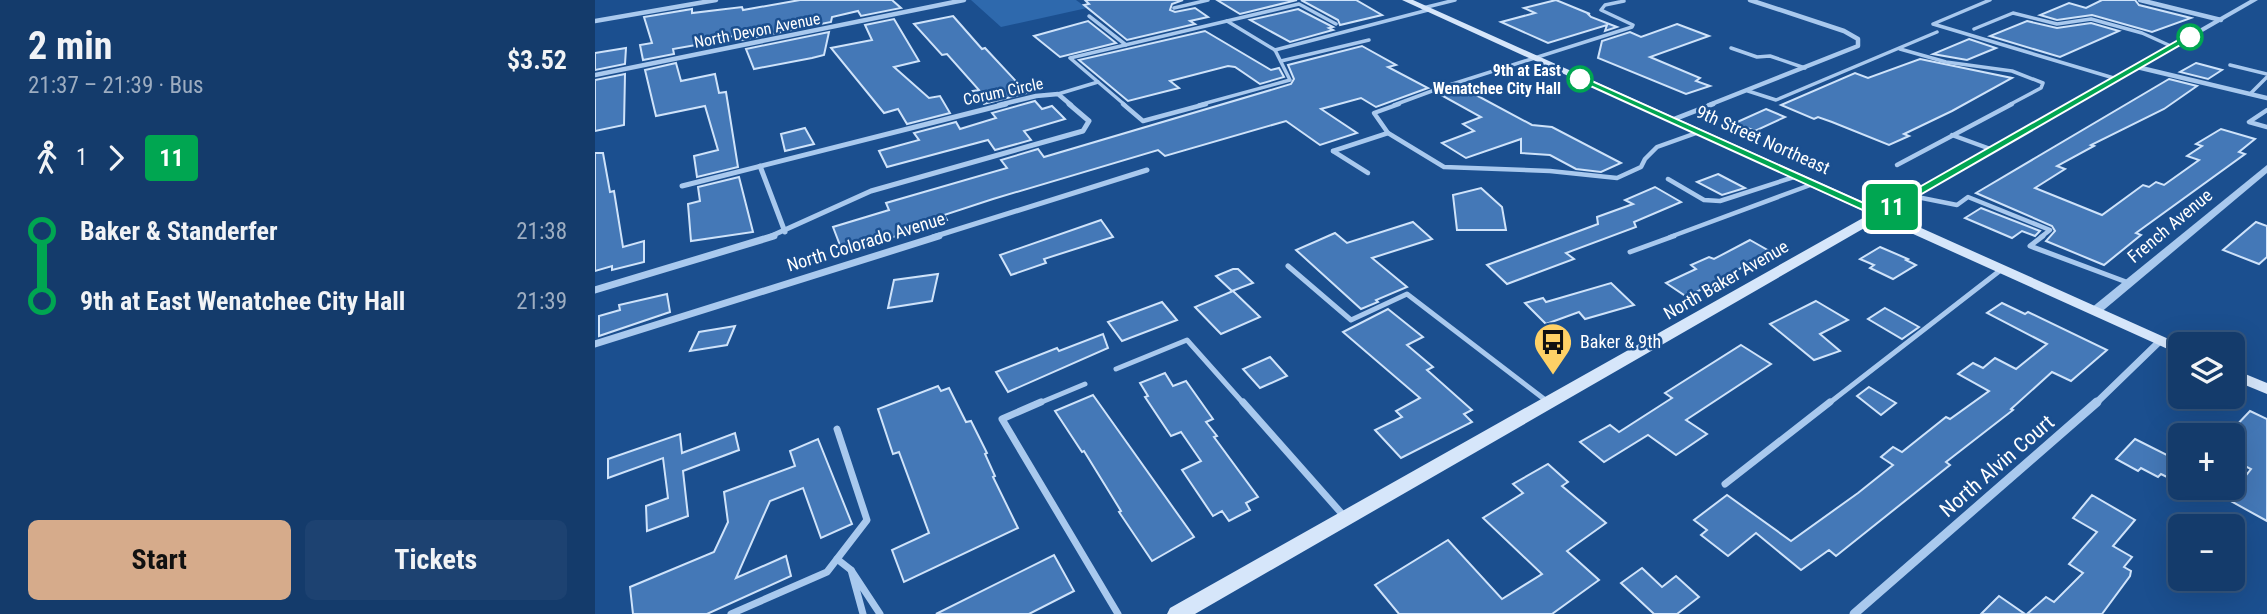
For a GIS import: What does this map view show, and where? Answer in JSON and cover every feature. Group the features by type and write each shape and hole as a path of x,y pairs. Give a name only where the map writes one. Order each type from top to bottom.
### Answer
{"main road":[{"name":"9th Street Northeast","path":"1406,0 2168,344"},
{"name":"North Baker Avenue","path":"1177,614 1880,214"},
{"path":"2245,379 2267,389"}],"street":[{"path":"595,21 716,0"},
{"name":"North Devon Avenue","path":"595,75 964,0"},
{"path":"1672,120 1858,46 1858,39 1832,26 1749,0"},
{"path":"2140,0 2221,20"},
{"name":"North Baker Avenue","path":"1880,214 2255,0"},
{"path":"2137,67 2267,98"},
{"name":"Corum Circle","path":"595,290 785,232 871,191 1083,131 1089,121 1058,94 1025,98 682,186"},
{"path":"760,166 785,232"},
{"name":"French Avenue","path":"2095,312 2267,168"},
{"name":"North Colorado Avenue","path":"595,344 1147,170"},
{"name":"North Alvin Court","path":"1854,614 2108,393 2160,341"}],"lane":[{"path":"1174,8 1208,0"},
{"path":"1275,50 1455,0"},
{"path":"1622,0 1625,1 1605,5 1601,10 1629,21 1633,24 1632,27 1374,113 1388,132 1444,167 1550,171 1617,178 1641,167 1645,156 1652,149 1699,132"},
{"path":"1990,0 1933,23 2117,79"},
{"path":"1227,21 1275,50 1290,80 1143,121 1070,58 1299,4 1336,24"},
{"path":"1974,29 2013,13 2057,24 2091,19 2142,33 2173,47"},
{"path":"1089,16 1126,45"},
{"path":"1748,91 1776,100 1937,32"},
{"path":"1281,61 1369,40"},
{"path":"1731,48 1758,57 1770,56 1805,68"},
{"path":"1897,165 2041,88 2043,83 2012,71 1946,62 1900,49"},
{"path":"2231,65 2267,75 2250,94"},
{"path":"1058,94 1098,82"},
{"path":"2267,110 2249,122 2267,127"},
{"path":"1368,173 1333,151 1388,132"},
{"path":"1952,135 1993,150"},
{"path":"1668,179 1704,200 1720,201 1797,177"},
{"path":"1630,252 1812,184"},
{"path":"1912,196 1957,205 1968,197 2050,230 2030,246 2129,284"},
{"path":"1287,266 1351,320 1407,294 1548,402"},
{"path":"1725,484 2002,269"},
{"path":"1116,369 1187,340 1345,518"},
{"path":"1085,384 1002,419 1118,614"},
{"path":"731,614 827,572 867,520 837,429"},
{"path":"837,559 851,570 880,614"},
{"path":"851,570 863,614"}],"shaded area":[{"path":"971,0 1076,0 1087,8 1001,27"}],"building":[{"path":"800,0 892,0 901,8 861,16 858,11 832,17 831,22 742,40 739,35 695,43 696,45 673,49 674,54 643,60 640,45 652,43 644,17 692,9 692,13 742,7 743,10"},
{"path":"1085,0 1183,0 1172,4 1170,10 1175,12 1195,8 1208,17 1190,21 1195,24 1127,40 1084,5 1089,4"},
{"path":"1217,0 1297,0 1240,14"},
{"path":"1301,0 1356,0 1382,15 1340,25 1338,20"},
{"path":"1556,0 1617,27 1605,31 1607,25 1548,43 1501,22 1535,13 1524,8"},
{"path":"2102,0 2135,0 2139,5 2191,18 2152,32 2092,15 2057,20 2040,15 2069,3 2086,8"},
{"path":"1298,9 1333,27 1329,28 1333,30 1290,42 1250,20"},
{"path":"953,16 1027,93 984,104 973,91 979,90 947,54 942,55 914,24"},
{"path":"894,19 919,61 894,67 929,98 940,96 950,113 907,124 898,109 884,113 831,48 872,40 865,25"},
{"path":"1088,21 1116,43 1060,57 1034,36"},
{"path":"2027,21 2057,28 2091,23 2119,31 2060,57 1990,36"},
{"path":"1677,24 1709,36 1650,57 1700,78 1696,81 1710,86 1686,94 1598,58 1602,41 1630,32 1641,37"},
{"path":"1205,31 1271,70 1279,68 1284,77 1260,84 1235,67 1228,66 1170,81 1179,88 1128,101 1079,60"},
{"path":"829,32 824,55 812,58 754,69 746,49"},
{"path":"1969,39 1996,48 1967,60 1933,54"},
{"path":"1362,46 1396,65 1388,67 1428,88 1376,107 1361,98 1321,109 1357,133 1320,145 1286,121 1165,156 1158,150 944,215 947,220 843,253 833,227 889,210 886,203 1007,168 1001,160 1038,149 1044,157 1291,84 1294,79 1288,65"},
{"path":"626,48 625,64 595,70 595,53"},
{"path":"1920,59 2012,78 1904,134 1909,136 1889,145 1781,105 1855,73 1868,78"},
{"path":"676,63 681,81 715,74 719,93 726,92 738,167 697,177 694,156 718,150 705,106 656,116 645,70"},
{"path":"2196,63 2222,70 2208,79 2180,72"},
{"path":"625,74 624,125 595,131 595,80"},
{"path":"2169,79 2197,86 2164,109 2091,145 2094,146 2057,166 2065,169 2035,188 2102,215 2143,185 2149,187 2156,182 2164,185 2199,160 2187,156 2202,146 2196,144 2221,129 2255,139 2239,152 2245,154 2136,233 2141,235 2104,265 2046,241 2055,231 2052,226 1976,193"},
{"path":"1463,88 1532,125 1552,127 1621,163 1601,172 1576,169 1550,155 1521,153 1521,139 1466,158 1442,143 1474,131 1463,124 1481,117 1441,95"},
{"path":"1035,101 1042,109 1052,106 1065,119 1024,131 1031,140 995,150 988,140 887,167 879,151 919,140 914,133 956,122 960,129 996,118 992,113"},
{"path":"1766,109 1785,117 1755,131 1735,123"},
{"path":"805,128 814,144 785,151 781,134"},
{"path":"595,153 603,153 610,192 614,191 623,247 644,241 644,262 595,271"},
{"path":"1718,174 1745,188 1722,195 1697,182"},
{"path":"739,177 753,232 691,241 688,204 700,201 698,187"},
{"path":"1655,187 1681,202 1634,222 1636,227 1566,253 1574,259 1507,284 1487,265 1598,224 1597,217 1633,204 1625,200"},
{"path":"1481,188 1502,207 1506,230 1457,230 1453,195"},
{"path":"1981,208 2040,231 2035,236 2022,231 2012,238 1965,218"},
{"path":"1101,220 1113,237 1044,259 1046,263 1011,275 1000,255"},
{"path":"1413,222 1432,239 1372,258 1407,287 1361,309 1296,250 1335,233 1347,243"},
{"path":"2256,222 2267,226 2267,257 2259,264 2223,250"},
{"path":"1750,240 1771,252 1687,297 1666,283 1696,269 1691,265 1709,257 1714,259"},
{"path":"1880,247 1916,265 1893,279 1870,268 1874,265 1860,259"},
{"path":"1238,269 1253,283 1232,291 1216,276"},
{"path":"938,274 932,301 888,308 894,280"},
{"path":"1611,283 1634,305 1585,319 1579,312 1546,324 1525,303 1543,298 1546,302"},
{"path":"1233,291 1260,317 1221,334 1195,307"},
{"path":"667,294 670,312 599,336 599,316 620,310 619,305"},
{"path":"1816,301 1848,320 1820,334 1840,351 1814,360 1770,324"},
{"path":"1162,302 1177,320 1122,341 1108,322"},
{"path":"2002,303 2025,314 2028,312 2107,350 2071,381 2052,372 2011,409 2013,410 1946,462 1950,465 1836,556 1829,550 1801,570 1756,533 1728,556 1701,535 1707,530 1694,520 1727,495 1791,541 1858,493 1893,465 1881,457 1893,447 1902,452 1946,417 1950,419 1989,391 1958,374 1973,363 1983,368 1995,358 2016,369 2047,344 1987,313"},
{"path":"1885,308 1919,327 1902,339 1868,319"},
{"path":"1388,309 1423,337 1407,345 1433,367 1427,370 1472,410 1464,414 1472,422 1401,458 1375,430 1402,417 1396,411 1420,398 1343,332"},
{"path":"735,326 727,345 690,351 699,332"},
{"path":"1103,334 1108,348 1008,392 996,372 1057,348 1059,351"},
{"path":"1741,345 1771,364 1686,420 1707,434 1676,455 1648,435 1604,462 1580,442 1610,425 1619,432 1672,398 1665,393"},
{"path":"1270,357 1287,376 1260,388 1243,369"},
{"path":"1165,373 1173,386 1186,381 1213,419 1206,422 1217,436 1214,437 1258,497 1246,503 1250,510 1229,521 1222,511 1213,516 1182,470 1201,461 1181,432 1171,436 1145,397 1148,396 1140,383"},
{"path":"938,386 941,391 949,388 966,422 971,421 987,453 985,454 995,476 993,477 1018,528 904,582 892,550 929,533 899,452 893,454 878,409"},
{"path":"1869,387 1896,403 1881,415 1857,396"},
{"path":"1093,395 1194,537 1152,561 1119,512 1121,511 1084,451 1082,452 1055,411"},
{"path":"2250,411 2267,419 2267,521 2229,500 2245,500 2245,476 2251,469 2245,466 2245,423 2239,423"},
{"path":"735,433 739,450 683,471 688,516 647,531 646,506 668,498 663,458 608,478 608,459 680,434 682,453"},
{"path":"818,439 852,524 821,538 803,488 770,501 736,578 786,556 791,576 707,614 633,614 630,587 714,552 728,522 724,492 795,466 790,451"},
{"path":"2135,439 2168,456 2168,478 2161,474 2158,477 2141,468 2138,471 2116,459"},
{"path":"1548,464 1568,482 1562,486 1606,523 1567,551 1599,580 1552,614 1399,614 1375,585 1448,540 1502,599 1542,574 1483,518 1523,493 1513,484"},
{"path":"2092,495 2135,520 2113,546 2132,557 2124,567 2131,571 2130,576 2102,614 2027,614 2046,597 2054,602 2083,573 2069,564 2097,532 2073,518"},
{"path":"1054,555 1074,591 1029,614 936,614"},
{"path":"1642,568 1662,587 1676,576 1699,597 1677,614 1654,614 1621,583"},
{"path":"1999,596 2025,614 1981,614"}],"bus line":[{"name":"11","path":"1580,79 1880,214 2190,37"}],"place":[{"name":"9th at East Wenatchee City Hall","path":"1580,79"},
{"name":"Baker & 9th","path":"1553,376"}]}
